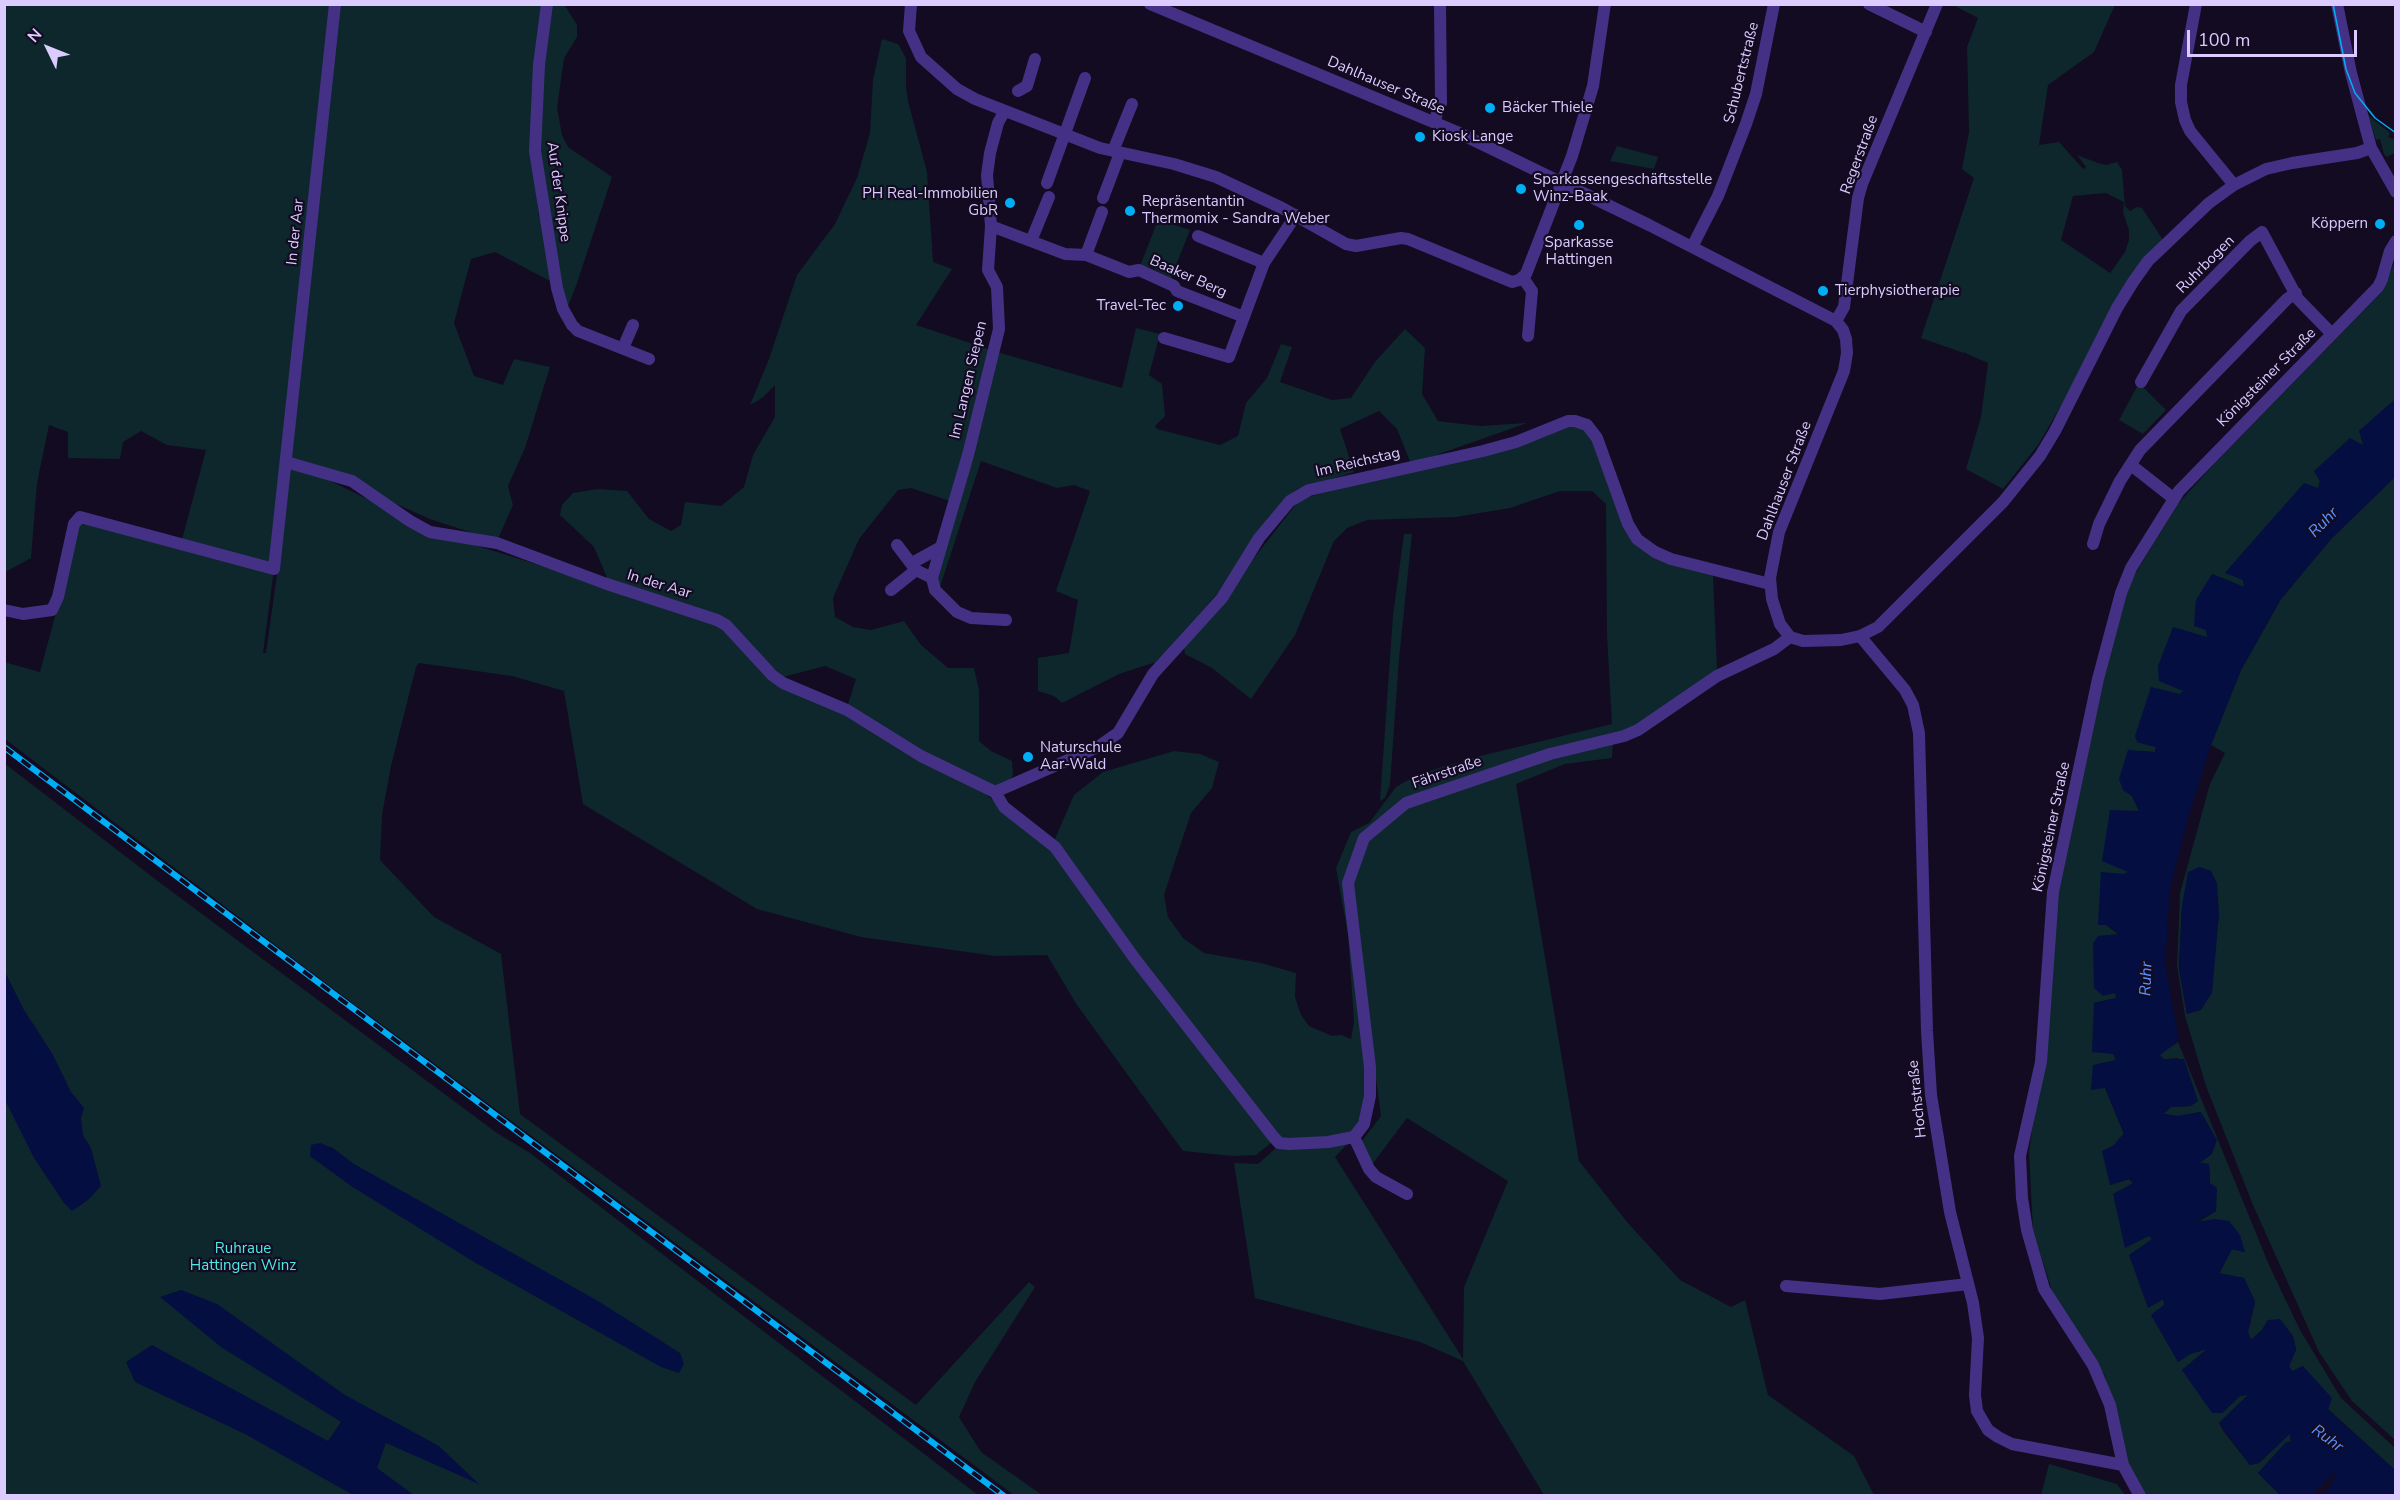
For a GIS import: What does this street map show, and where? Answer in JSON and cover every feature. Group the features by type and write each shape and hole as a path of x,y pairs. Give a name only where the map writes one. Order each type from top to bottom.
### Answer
{"street":[{"name":"In der Aar","path":"4,610 23,614 52,610 58,597 74,524 80,517 274,569 335,4"},
{"name":"Auf der Knippe","path":"547,4 538,65 535,151 557,288 563,309 578,331 649,359"},
{"path":"911,4 909,31 921,57 965,94 1004,112 1064,136 1116,152 1174,164 1208,175 1258,195 1346,244 1356,246 1401,238 1408,239 1506,281 1516,282 1523,278 1528,269 1572,156 1593,86 1605,4"},
{"name":"Dahlhauser Straße","path":"1150,4 1167,8 1434,122 1561,182 1836,321 1846,339 1848,353 1844,371 1779,532 1770,584 1779,624 1790,637"},
{"path":"1434,122 1441,103 1440,4"},
{"name":"Schubertstraße","path":"1692,247 1718,196 1746,124 1756,94 1774,4"},
{"path":"1869,4 1926,32"},
{"name":"Regerstraße","path":"1836,321 1844,307 1862,183 1937,4"},
{"path":"2196,4 2181,85 2181,102 2190,131 2234,185"},
{"path":"2337,4 2351,73 2371,148 2396,192"},
{"path":"1017,91 1027,86 1035,59"},
{"path":"1047,183 1085,78"},
{"path":"1103,198 1132,104"},
{"name":"Im Langen Siepen","path":"932,578 968,455 999,329 997,287 988,270 991,226 987,175 999,123 1004,112"},
{"path":"1790,637 1803,641 1821,642 1860,636 1878,627 2003,502 2040,456 2117,308 2148,261 2194,216 2234,185 2266,169 2357,153 2371,148"},
{"path":"1031,241 1049,196"},
{"path":"1086,255 1102,212"},
{"path":"1164,338 1229,357 1264,263 1296,215"},
{"name":"Baaker Berg","path":"991,226 1065,254 1086,255 1129,272 1139,270 1174,286 1177,291 1244,317"},
{"name":"Ruhrbogen","path":"2141,382 2181,311 2262,232 2296,293 2305,306 2332,334"},
{"path":"1198,236 1264,263"},
{"name":"Königsteiner Straße","path":"2140,1496 2123,1465 2115,1424 2099,1379 2086,1353 2049,1297 2038,1272 2022,1198 2020,1156 2040,1071 2053,892 2098,679 2127,578 2173,498 2378,287 2385,272 2390,251 2396,241"},
{"path":"1523,278 1532,291 1528,336"},
{"path":"2093,544 2104,516 2131,465 2147,443 2287,299 2296,293"},
{"path":"622,348 633,325"},
{"name":"Im Reichstag","path":"995,792 1098,747 1118,733 1154,674 1222,598 1258,538 1290,501 1309,490 1483,451 1516,442 1562,423 1575,421 1587,425 1597,438 1628,524 1637,539 1655,552 1671,559 1770,584"},
{"name":"In der Aar","path":"286,462 352,481 410,521 430,531 497,543 604,584 717,620 726,625 776,679 847,710 921,756 995,792"},
{"path":"2131,465 2173,498"},
{"path":"897,545 914,567 932,578 935,590 957,612 971,618 1006,620"},
{"path":"891,590 914,567 941,547"},
{"name":"Hochstraße","path":"1860,636 1905,690 1913,705 1919,733 1927,1031 1931,1095 1950,1212 1968,1284 1979,1343 1976,1406 1984,1425 1993,1434 2012,1444 2123,1465"},
{"name":"Fährstraße","path":"1354,1137 1364,1124 1368,1110 1370,1067 1348,883 1364,838 1406,803 1550,754 1624,736 1638,730 1716,676 1774,649 1790,637"},
{"path":"995,792 1004,807 1055,847 1135,959 1279,1143 1317,1144 1354,1137 1369,1169 1376,1177 1407,1194"},
{"path":"1786,1286 1880,1294 1968,1284"}],"green space":[{"path":"564,4 577,25 577,37 564,58 557,108 562,135 568,147 612,177 568,306 560,283 548,280 495,252 471,259 454,323 474,376 503,385 514,359 550,367 525,448 508,486 513,505 497,541 430,519 292,458 283,459 274,569 263,653 266,653 279,560 288,460 436,533 716,620 775,682 840,708 924,763 982,791 1051,848 1074,795 1103,772 1174,751 1200,754 1219,762 1212,788 1191,813 1177,855 1164,895 1168,917 1183,938 1204,953 1261,963 1296,973 1295,997 1301,1015 1309,1026 1332,1036 1341,1035 1351,1039 1354,1022 1348,934 1336,868 1351,832 1369,823 1396,787 1419,774 1476,757 1612,724 1607,635 1606,504 1592,491 1560,491 1510,508 1456,517 1367,520 1347,528 1334,541 1295,635 1251,699 1212,668 1185,654 1184,648 1300,499 1403,472 1548,426 1590,420 1628,533 1654,557 1713,575 1717,670 1624,734 1549,751 1405,802 1363,836 1346,884 1371,1111 1352,1139 1335,1157 1463,1359 1464,1287 1508,1181 1407,1118 1371,1166 1358,1146 1381,1116 1350,883 1365,839 1408,804 1613,740 1612,758 1565,764 1516,784 1579,1161 1627,1222 1680,1280 1731,1307 1745,1300 1768,1395 1854,1456 1874,1495 1544,1495 1463,1361 1420,1342 1255,1298 1234,1163 1258,1164 1276,1148 1271,1143 1256,1155 1233,1156 1183,1151 1077,1005 1047,955 995,956 861,937 757,909 583,804 564,691 512,676 419,663 416,667 391,766 382,815 380,860 434,917 501,954 520,1114 916,1405 1029,1282 1035,1287 975,1382 959,1417 981,1452 1042,1495 1014,1495 303,966 5,739 4,662 40,672 81,520 180,547 206,450 167,445 141,431 123,442 120,459 68,458 68,432 49,425 37,483 31,558 5,572 5,5","holes":["536,148 547,220 539,217 531,150"]},
{"path":"1953,5 2115,5 2094,52 2048,85 2039,145 2059,142 2083,169 2086,167 2077,155 2106,165 2117,162 2122,170 2125,206 2130,211 2137,207 2142,208 2165,243 2038,445 2003,489 1966,469 1981,417 1988,363 1965,353 1967,351 1964,353 1921,338 1974,178 1962,169 1969,132 1967,47 1978,18","holes":["2106,193 2124,202 2123,212 2129,230 2129,240 2125,252 2110,273 2061,240 2073,196"]},
{"path":"882,39 898,44 906,58 908,101 927,172 933,262 952,269 916,325 991,350 950,501 911,488 898,490 859,539 833,598 835,617 853,627 871,630 904,621 921,645 948,668 974,668 979,690 979,741 991,751 1012,761 1013,775 1009,783 996,787 921,754 848,704 856,679 825,666 783,677 719,616 608,580 594,547 560,515 562,505 573,493 597,489 627,491 649,519 671,531 681,525 685,502 721,506 744,487 753,455 775,417 775,385 762,398 750,405 769,359 797,275 835,224 857,178 870,133 873,80"},
{"path":"2368,115 2390,133 2388,137 2395,140 2395,155 2394,153 2387,157 2384,154 2380,139 2376,140"},
{"path":"1617,146 1658,157 1654,169 1610,161"},
{"path":"1166,222 1190,230 1171,278 1150,267 1140,266 1156,225"},
{"path":"2395,266 2395,399 2363,445 2314,471 2320,481 2318,488 2269,523 2226,572 2243,580 2244,587 2212,574 2206,630 2208,637 2183,691 2137,742 2156,747 2155,752 2128,751 2123,790 2132,796 2139,811 2129,872 2123,875 2099,925 2106,925 2119,935 2116,998 2094,1003 2116,1061 2105,1088 2124,1134 2114,1145 2110,1185 2129,1179 2133,1183 2125,1247 2149,1236 2152,1239 2148,1308 2163,1299 2178,1362 2190,1354 2208,1348 2182,1370 2222,1413 2240,1396 2249,1394 2219,1423 2224,1432 2250,1465 2259,1463 2290,1433 2291,1441 2286,1443 2258,1473 2280,1495 2145,1495 2123,1463 2105,1376 2056,1303 2033,1231 2029,1151 2040,1081 2055,910 2105,673 2127,587 2178,504 2382,292"},
{"path":"1136,328 1160,334 1149,375 1162,384 1165,416 1155,426 1157,429 1220,445 1238,436 1246,403 1267,378 1281,344 1292,347 1280,382 1332,400 1351,398 1375,362 1405,329 1425,348 1422,394 1438,421 1480,426 1527,423 1411,464 1397,429 1379,411 1340,429 1354,472 1296,490 1217,594 1156,662 1119,674 1062,703 1054,696 1038,691 1038,658 1069,653 1078,600 1056,591 1090,491 1074,485 1057,488 981,461 939,590 937,581 997,352 1122,388"},
{"path":"2139,383 2166,410 2143,434 2119,420"},
{"path":"2395,477 2395,1440 2352,1401 2319,1352 2253,1205 2206,1086 2185,1016 2177,966 2180,893 2210,784 2225,753 2211,745 2241,670 2281,599 2331,539","holes":["2182,906 2219,914 2214,950 2187,1014 2179,968"]},
{"path":"1404,534 1412,534 1399,659 1390,785 1385,798 1380,801 1393,615"},
{"name":"Ruhraue Hattingen Winz","path":"4,763 159,882 497,1133 530,1153 978,1495 5,1495"},
{"path":"2178,1042 2269,1265 2300,1330 2341,1398 2395,1448 2395,1470 2327,1408 2303,1366 2292,1372 2289,1366 2296,1349 2293,1336 2268,1320 2262,1330 2251,1340 2248,1332 2255,1302 2244,1278 2219,1274 2232,1249 2244,1252 2197,1223 2216,1211 2210,1183 2209,1164 2199,1163 2201,1112 2178,1116 2163,1114 2171,1107 2191,1106 2178,1058 2164,1059 2159,1055"},
{"path":"2049,1464 2117,1484 2125,1495 2041,1495"}],"water":[{"name":"Ruhr","path":"2395,399 2395,477 2331,539 2281,599 2241,670 2211,745 2188,817 2170,889 2165,963 2179,1040 2160,1055 2164,1059 2184,1059 2198,1101 2191,1106 2171,1107 2164,1114 2178,1116 2201,1112 2217,1140 2212,1154 2200,1163 2209,1164 2210,1183 2217,1188 2216,1211 2195,1222 2215,1219 2229,1221 2240,1235 2245,1252 2232,1249 2219,1273 2244,1278 2255,1302 2248,1332 2251,1340 2262,1330 2268,1320 2280,1319 2293,1336 2296,1350 2289,1366 2292,1371 2303,1366 2332,1398 2328,1410 2395,1470 2395,1495 2323,1495 2332,1484 2336,1471 2312,1495 2280,1495 2258,1473 2286,1442 2291,1444 2290,1434 2259,1463 2250,1465 2219,1423 2248,1395 2240,1396 2222,1413 2212,1413 2182,1370 2208,1349 2190,1354 2178,1362 2151,1315 2165,1304 2163,1299 2148,1308 2129,1255 2152,1239 2149,1236 2125,1248 2113,1194 2133,1183 2129,1179 2110,1185 2102,1151 2114,1145 2124,1133 2105,1088 2091,1090 2093,1065 2116,1060 2113,1054 2092,1052 2094,1003 2116,998 2115,993 2103,996 2094,988 2093,943 2098,936 2119,934 2106,925 2098,925 2101,872 2123,874 2128,872 2102,861 2110,810 2139,811 2132,796 2123,790 2119,779 2128,750 2155,752 2156,747 2137,742 2135,736 2151,687 2180,694 2183,691 2159,681 2158,666 2173,627 2207,637 2206,630 2194,626 2196,600 2212,574 2244,587 2243,580 2225,573 2304,483 2318,488 2320,481 2314,471 2350,438 2363,445 2359,431"},
{"path":"2200,867 2211,871 2217,883 2219,914 2212,993 2201,1010 2187,1014 2179,968 2182,906 2188,872"},
{"path":"5,972 24,1010 52,1053 71,1092 84,1108 81,1118 83,1135 91,1148 101,1186 88,1200 72,1211 64,1203 34,1158 5,1100"},
{"path":"320,1143 333,1148 354,1164 598,1301 680,1353 684,1364 679,1373 661,1367 474,1262 351,1186 310,1156 311,1145"},
{"path":"181,1290 217,1304 345,1395 439,1446 479,1484 386,1443 377,1468 414,1495 353,1495 245,1434 135,1382 126,1362 152,1345 328,1441 341,1422 221,1347 160,1297"}],"tram line":[{"path":"2333,4 2346,69 2355,93 2375,118 2396,133"}],"railway":[{"path":"4,747 1004,1496"}],"place":[{"name":"Bäcker Thiele","path":"1490,108"},
{"name":"Kiosk Lange","path":"1420,137"},
{"name":"Sparkassengeschäftsstelle Winz-Baak","path":"1521,189"},
{"name":"PH Real-Immobilien GbR","path":"1010,203"},
{"name":"Repräsentantin Thermomix - Sandra Weber","path":"1130,211"},
{"name":"Köppern","path":"2380,224"},
{"name":"Sparkasse Hattingen","path":"1579,225"},
{"name":"Tierphysiotherapie","path":"1823,291"},
{"name":"Travel-Tec","path":"1178,306"},
{"name":"Naturschule Aar-Wald","path":"1028,757"}]}
